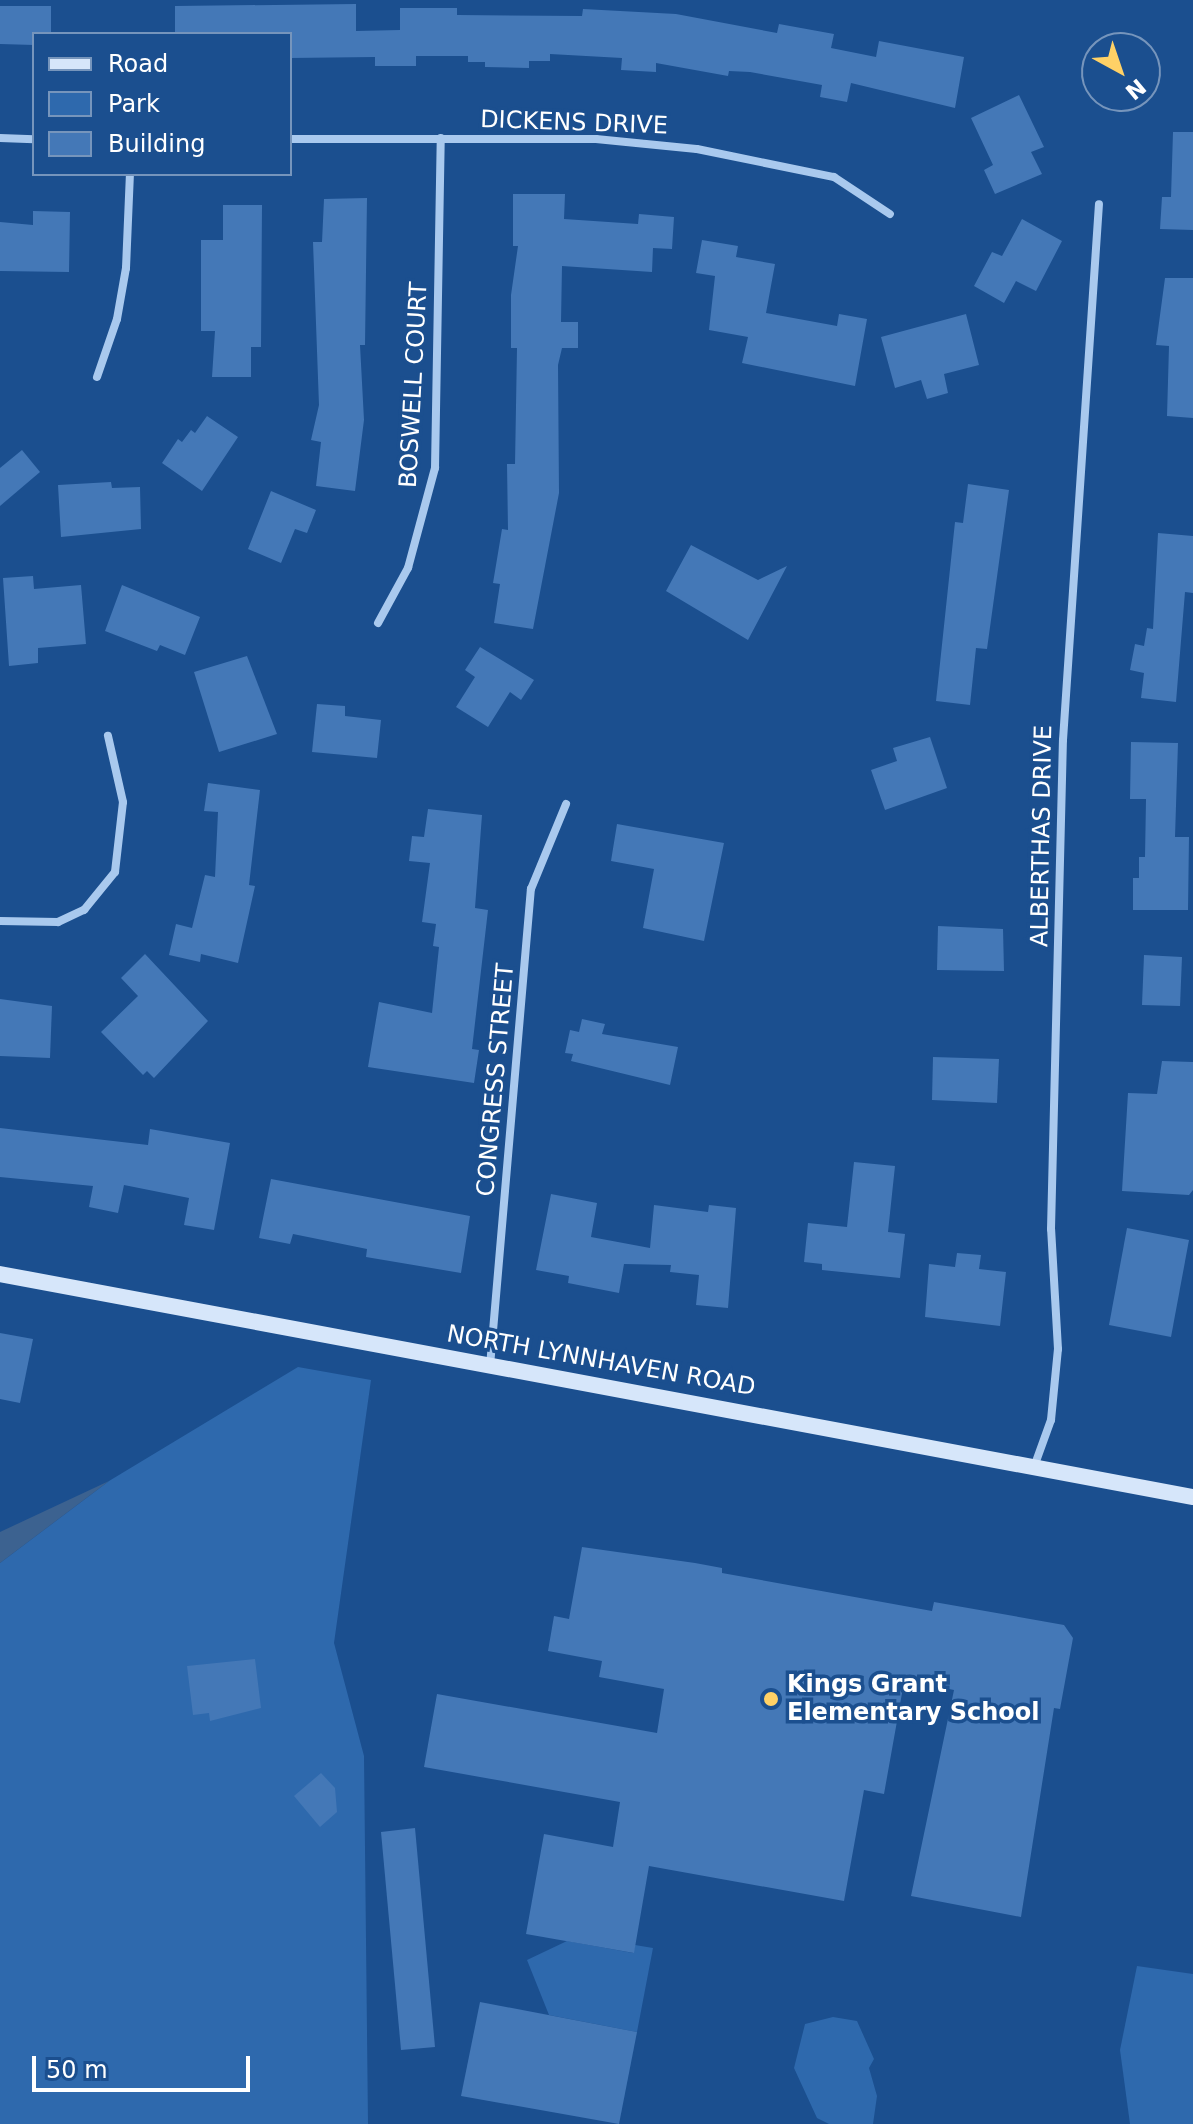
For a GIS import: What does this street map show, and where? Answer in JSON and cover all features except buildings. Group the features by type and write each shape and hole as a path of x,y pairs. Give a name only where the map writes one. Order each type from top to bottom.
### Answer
{"street":[{"path":"0,138 32,139"},
{"name":"BOSWELL COURT","path":"378,623 408,568 435,468 441,138"},
{"name":"DICKENS DRIVE","path":"292,139 596,139 755,159 834,177 890,214"},
{"path":"97,377 124,281 130,176"},
{"name":"ALBERTHAS DRIVE","path":"1034,1468 1051,1420 1058,1349 1051,1229 1063,740 1099,204"},
{"path":"0,921 58,922 84,910 115,872 123,802 108,736"},
{"name":"CONGRESS STREET","path":"490,1366 531,889 566,804"},
{"name":"NORTH LYNNHAVEN ROAD","path":"0,1274 1193,1497"}],"green space":[{"path":"298,1367 371,1380 334,1643 364,1756 368,2124 0,2124 0,1563 109,1481"},
{"path":"567,1941 633,1953 635,1945 653,1948 637,2032 549,2015 527,1960"},
{"path":"1137,1966 1193,1974 1193,2124 1130,2124 1120,2050"},
{"path":"833,2017 857,2021 874,2059 869,2068 877,2096 873,2124 829,2124 817,2118 794,2068 805,2024"}],"shaded area":[{"path":"109,1481 0,1563 0,1532"}],"place":[{"name":"Kings Grant Elementary School","path":"771,1699"}]}
